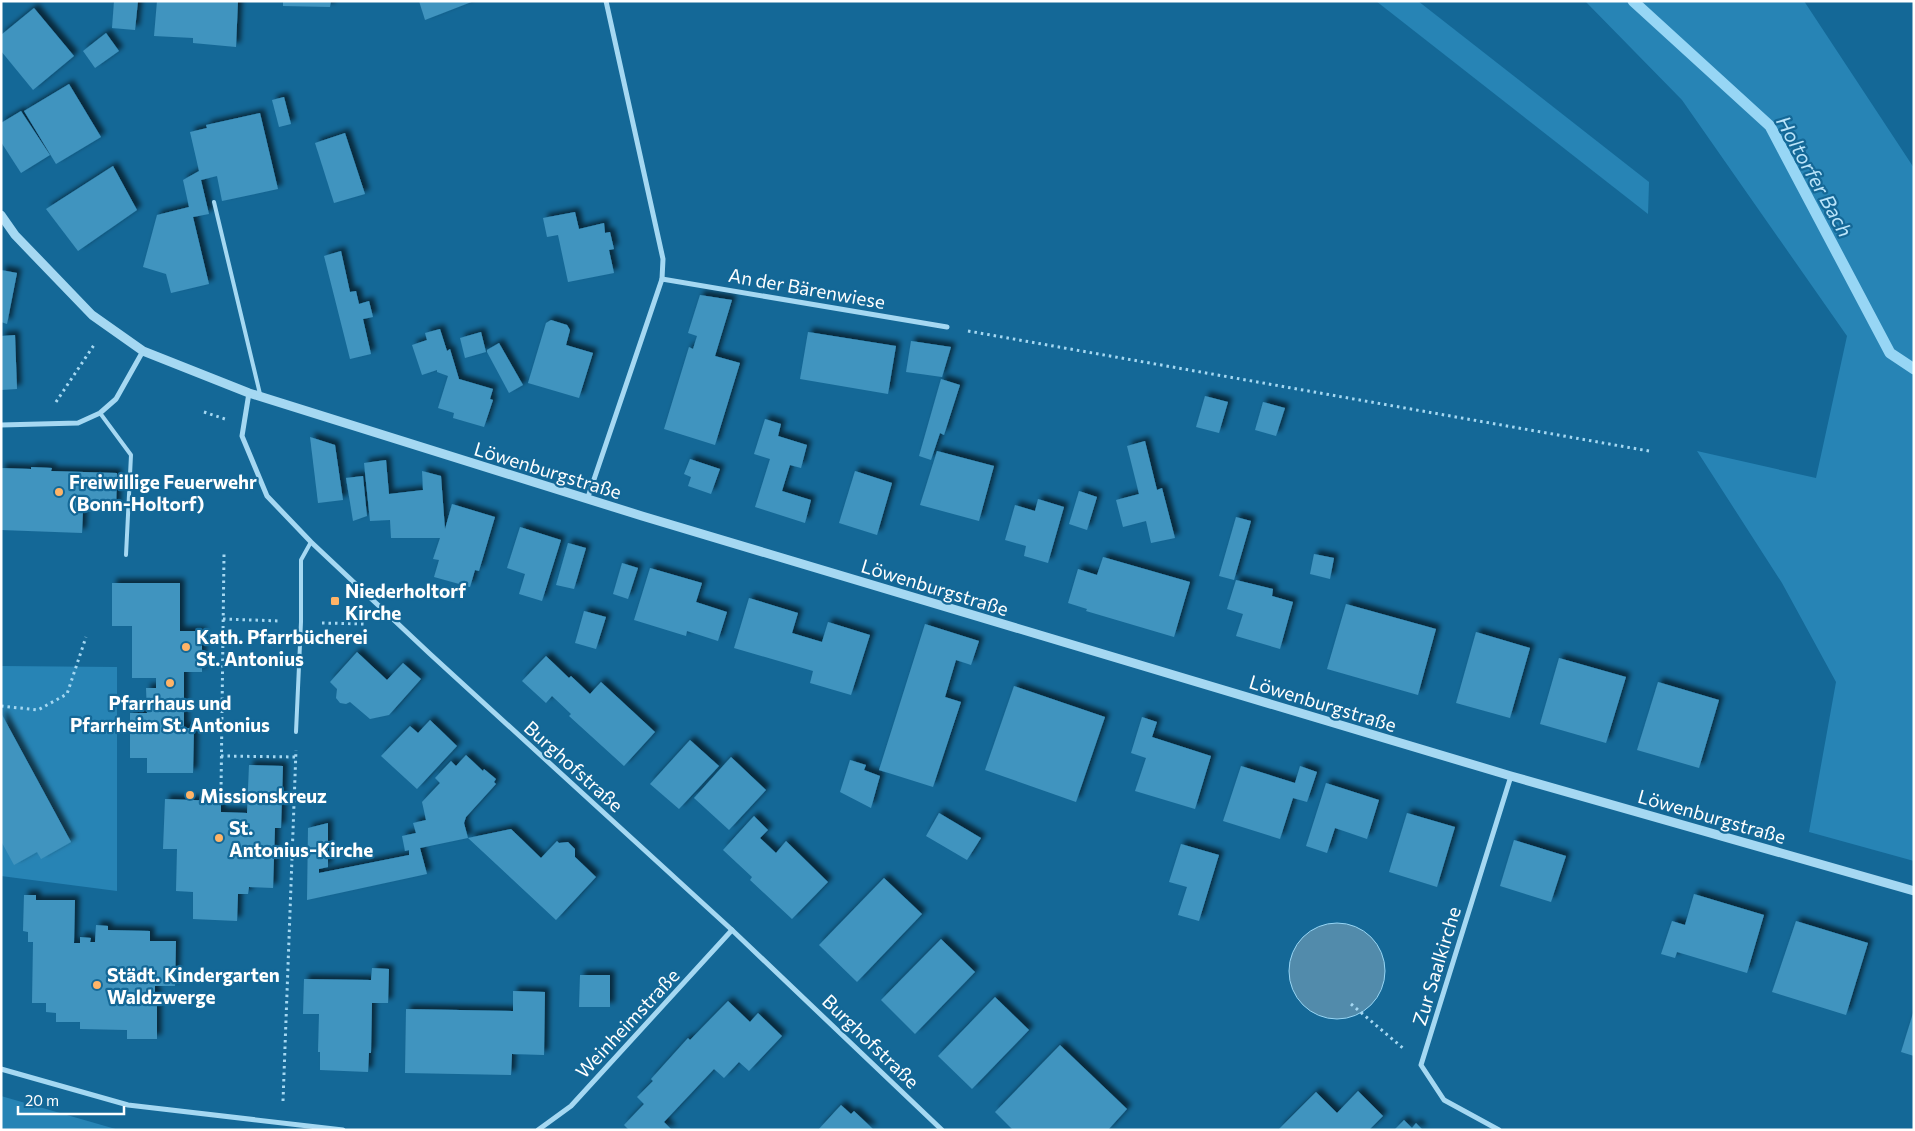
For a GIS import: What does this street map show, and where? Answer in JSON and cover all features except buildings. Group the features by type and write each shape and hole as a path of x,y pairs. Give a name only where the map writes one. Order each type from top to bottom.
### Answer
{"street":[{"path":"587,500 662,279 663,259 606,1"},
{"name":"Löwenburgstraße","path":"1,215 15,235 92,315 106,326 143,351 249,393 587,500 1511,776 1914,891"},
{"name":"An der Bärenwiese","path":"662,279 947,327"},
{"path":"1,425 78,423 100,413 116,398 143,351"},
{"name":"Burghofstraße","path":"249,393 242,436 267,496 311,542 429,653 732,930 942,1130"},
{"name":"Zur Saalkirche","path":"1421,1065 1511,776"},
{"name":"Weinheimstraße","path":"538,1130 571,1106 732,930"},
{"path":"1421,1065 1444,1100 1499,1130"},
{"path":"1,1069 128,1105 344,1130"}],"lane":[{"path":"214,202 260,396"},
{"path":"100,413 131,455 126,555"},
{"path":"296,732 301,622 301,560 311,542"}],"path":[{"path":"42,424 106,326"},
{"path":"947,327 1649,451"},
{"path":"221,791 224,554"},
{"path":"1,706 38,710 67,694 86,636"},
{"path":"282,1122 296,732"},
{"path":"222,756 296,757"},
{"path":"1351,1004 1421,1065"}],"shaded area":[{"path":"1376,1 1418,1 1649,182 1648,214"},
{"path":"1585,1 1804,1 1914,168 1914,861 1809,832 1836,682 1782,583 1697,451 1816,478 1847,336 1682,100"},
{"path":"1,666 117,667 117,891 1,876"},
{"path":"1337,923 1355,927 1371,937 1381,953 1385,971 1381,989 1371,1005 1355,1015 1337,1019 1319,1015 1303,1005 1293,989 1289,971 1293,953 1303,937 1319,927"},
{"path":"1,1096 119,1130 1,1130"}],"waterway":[{"name":"Holtorfer Bach","path":"1633,1 1770,126 1890,353 1914,369"}],"place":[{"name":"Freiwillige Feuerwehr (Bonn-Holtorf)","path":"59,492"},
{"name":"Niederholtorf Kirche","path":"335,601"},
{"name":"Kath. Pfarrbücherei St. Antonius","path":"186,647"},
{"name":"Pfarrhaus und Pfarrheim St. Antonius","path":"170,683"},
{"name":"Missionskreuz","path":"190,795"},
{"name":"St. Antonius-Kirche","path":"219,838"},
{"name":"Städt. Kindergarten Waldzwerge","path":"97,985"}]}
